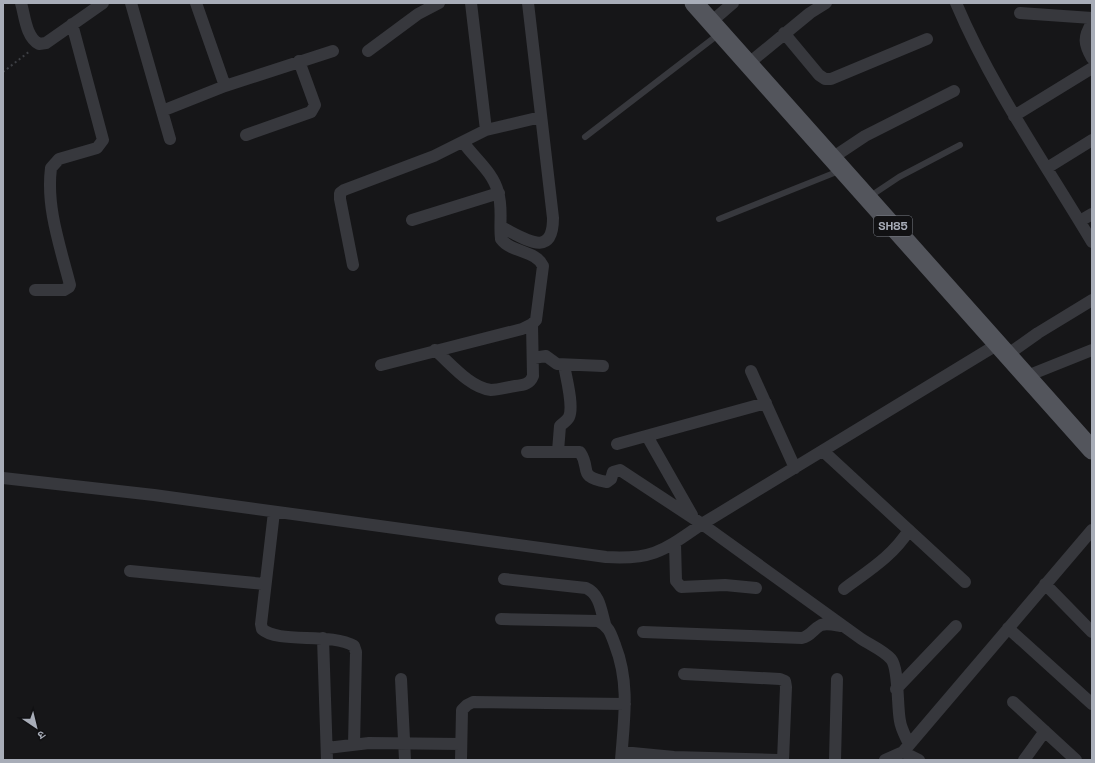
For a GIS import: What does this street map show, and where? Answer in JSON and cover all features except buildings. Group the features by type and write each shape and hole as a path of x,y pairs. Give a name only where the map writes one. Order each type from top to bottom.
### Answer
{"main road":[{"name":"SH85","path":"694,3 1092,450"}],"street":[{"path":"21,3 30,36 33,41 39,44 46,43 72,24 91,7 103,3"},
{"path":"131,3 170,139"},
{"path":"196,3 225,86"},
{"path":"368,51 418,14 439,3"},
{"path":"471,3 486,130"},
{"path":"501,227 534,243 543,244 550,238 553,231 528,3"},
{"path":"716,28 733,3"},
{"path":"748,64 810,12 826,3"},
{"path":"956,3 986,67 1014,116 1092,242"},
{"path":"1020,13 1092,18"},
{"path":"1092,23 1086,32 1084,41 1092,58"},
{"path":"35,290 64,290 69,287 70,284 49,195 51,168 59,159 97,148 103,140 72,24"},
{"path":"784,33 819,75 825,79 831,79 927,39"},
{"path":"162,111 225,86 333,51"},
{"path":"246,135 311,112 314,109 315,105 299,61"},
{"path":"1014,116 1092,68"},
{"path":"837,163 865,136 954,91"},
{"path":"353,265 340,193 344,190 401,169 463,142 486,130 541,117"},
{"path":"1047,168 1092,140"},
{"path":"381,365 522,329 532,324 536,320 543,266 537,258 504,243 501,239 499,193 486,168 463,142"},
{"path":"412,220 499,193"},
{"path":"1080,221 1092,214"},
{"path":"3,478 154,495 606,557 645,556 660,551 674,543 698,521 795,468 1003,349 1038,333 1092,300"},
{"path":"435,350 471,382 483,388 492,390 526,384 531,381 533,376 532,324"},
{"path":"1027,376 1092,350"},
{"path":"533,358 546,356 557,364 603,366"},
{"path":"558,452 560,426 569,418 570,414 564,365"},
{"path":"751,371 795,468"},
{"path":"617,444 766,403"},
{"path":"647,436 698,521"},
{"path":"823,451 965,582"},
{"path":"527,452 580,452 583,457 585,469 593,479 607,482 611,479 613,472 620,470 698,521 842,626 892,660 896,673 896,689 900,723 906,748 918,760"},
{"path":"274,512 265,584 261,624 262,629 271,634 323,638 349,643 354,646 356,652 354,745"},
{"path":"844,589 896,549 909,530"},
{"path":"885,760 906,748 1092,530"},
{"path":"674,543 676,581 681,587 724,585 756,588"},
{"path":"130,571 265,584"},
{"path":"504,579 586,588 593,591 597,597 605,624 610,631 624,673 625,704 621,756 777,760"},
{"path":"1045,584 1092,632"},
{"path":"501,619 598,621 605,624"},
{"path":"643,632 802,638 808,637 820,626 825,624 842,626"},
{"path":"896,689 956,626"},
{"path":"1008,628 1092,704"},
{"path":"323,638 327,760"},
{"path":"684,674 780,679 785,682 783,760"},
{"path":"401,679 405,760"},
{"path":"836,760 837,679"},
{"path":"461,760 462,710 466,705 473,702 625,704"},
{"path":"1013,702 1076,760"},
{"path":"1024,760 1044,731"},
{"path":"327,748 354,745 461,744"}],"lane":[{"path":"585,137 716,28"},
{"path":"867,198 915,168 960,145"},
{"path":"719,219 837,163"}],"path":[{"path":"3,72 39,44"}]}
